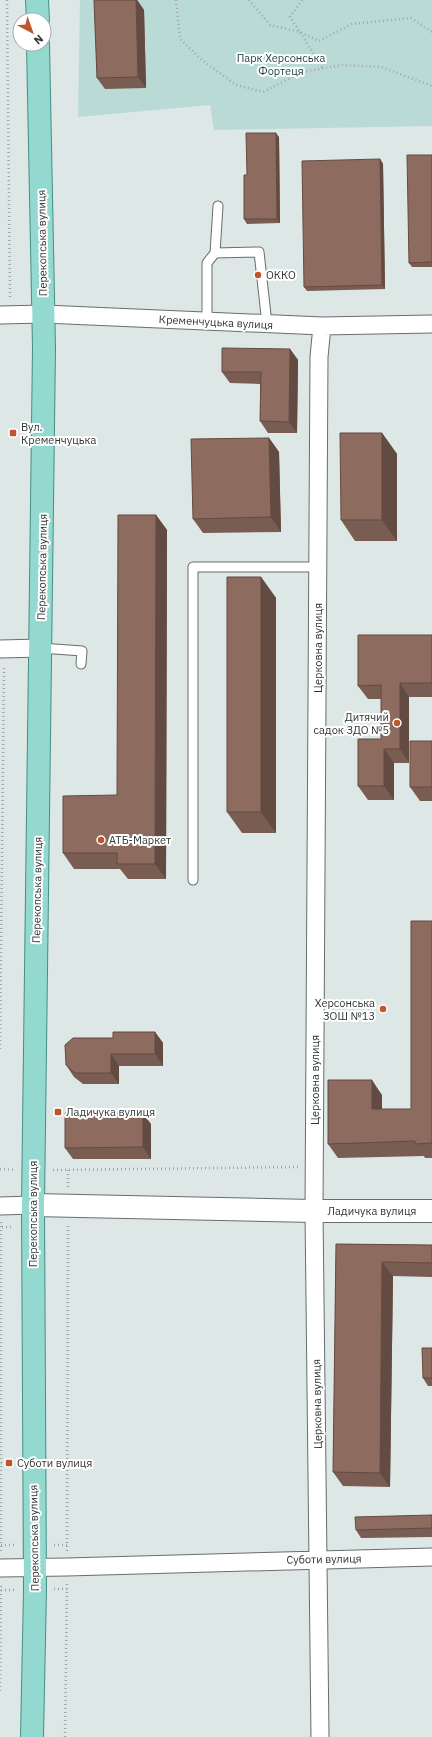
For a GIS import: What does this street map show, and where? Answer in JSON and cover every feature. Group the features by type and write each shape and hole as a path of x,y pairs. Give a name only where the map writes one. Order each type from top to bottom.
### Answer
{"main road":[{"path":"37,0 38,12"},
{"name":"Перекопська вулиця","path":"32,1737 35,1568 33,1170 41,648 44,314 38,52"}],"street":[{"name":"Кременчуцька вулиця","path":"5,315 44,314 322,326 432,324"},
{"name":"Церковна вулиця","path":"320,1737 314,1167 319,357 322,326"},
{"path":"2,649 41,648"},
{"name":"Ладичука вулиця","path":"0,1206 68,1205 314,1211 432,1211"},
{"name":"Суботи вулиця","path":"0,1568 432,1557"}],"lane":[{"path":"207,322 207,263 215,253 218,206"},
{"path":"215,253 259,252 267,324"},
{"path":"193,880 193,567 318,567"},
{"path":"41,648 82,651 81,664"}],"path":[{"path":"5,315 7,0"},
{"path":"176,0 180,39 202,60 236,85 263,92 302,72 342,65 381,67 432,86"},
{"path":"249,0 270,25 300,32 319,41 352,24 411,18 432,32"},
{"path":"302,0 290,17 323,69"},
{"path":"0,1049 2,649"},
{"path":"0,1170 314,1167"},
{"path":"65,1737 68,1170"},
{"path":"0,1217 2,1227 0,1691"},
{"path":"1,1463 9,1463"}],"green space":[{"name":"Парк Херсонська Фортеця","path":"80,0 432,0 432,126 214,130 210,105 78,117"}],"building":[{"path":"94,0 136,0 138,77 97,78"},
{"path":"246,133 276,133 277,219 244,219 244,175 247,175"},
{"path":"407,155 432,155 432,262 409,263"},
{"path":"380,159 382,285 304,287 302,161"},
{"path":"222,348 290,349 289,422 260,421 261,372 222,372"},
{"path":"340,433 382,433 382,520 341,520"},
{"path":"269,438 271,517 193,519 191,439"},
{"path":"118,515 156,515 155,864 117,864 117,853 63,853 63,796 117,795"},
{"path":"227,577 261,577 261,812 227,812"},
{"path":"358,635 432,635 432,683 400,683 400,749 384,749 384,786 358,786 358,739 381,739 381,685 358,686"},
{"path":"410,741 432,741 432,787 410,787"},
{"path":"411,921 432,921 432,1143 415,1144 415,1141 328,1144 328,1080 372,1080 372,1109 411,1109"},
{"path":"113,1032 155,1032 155,1054 111,1054 111,1073 75,1073 66,1065 65,1045 73,1038 113,1038"},
{"path":"65,1113 143,1113 143,1147 65,1148"},
{"path":"336,1244 432,1245 432,1263 382,1262 380,1473 333,1472"},
{"path":"422,1348 432,1348 432,1378 423,1378"},
{"path":"432,1515 432,1528 356,1530 355,1517"}],"place":[{"name":"ОККО","path":"258,275"},
{"name":"Вул. Кременчуцька","path":"13,433"},
{"name":"Дитячий садок ЗДО №5","path":"397,723"},
{"name":"АТБ-Маркет","path":"101,840"},
{"name":"Херсонська ЗОШ №13","path":"383,1009"},
{"name":"Ладичука вулиця","path":"58,1112"},
{"name":"Суботи вулиця","path":"9,1463"}]}
